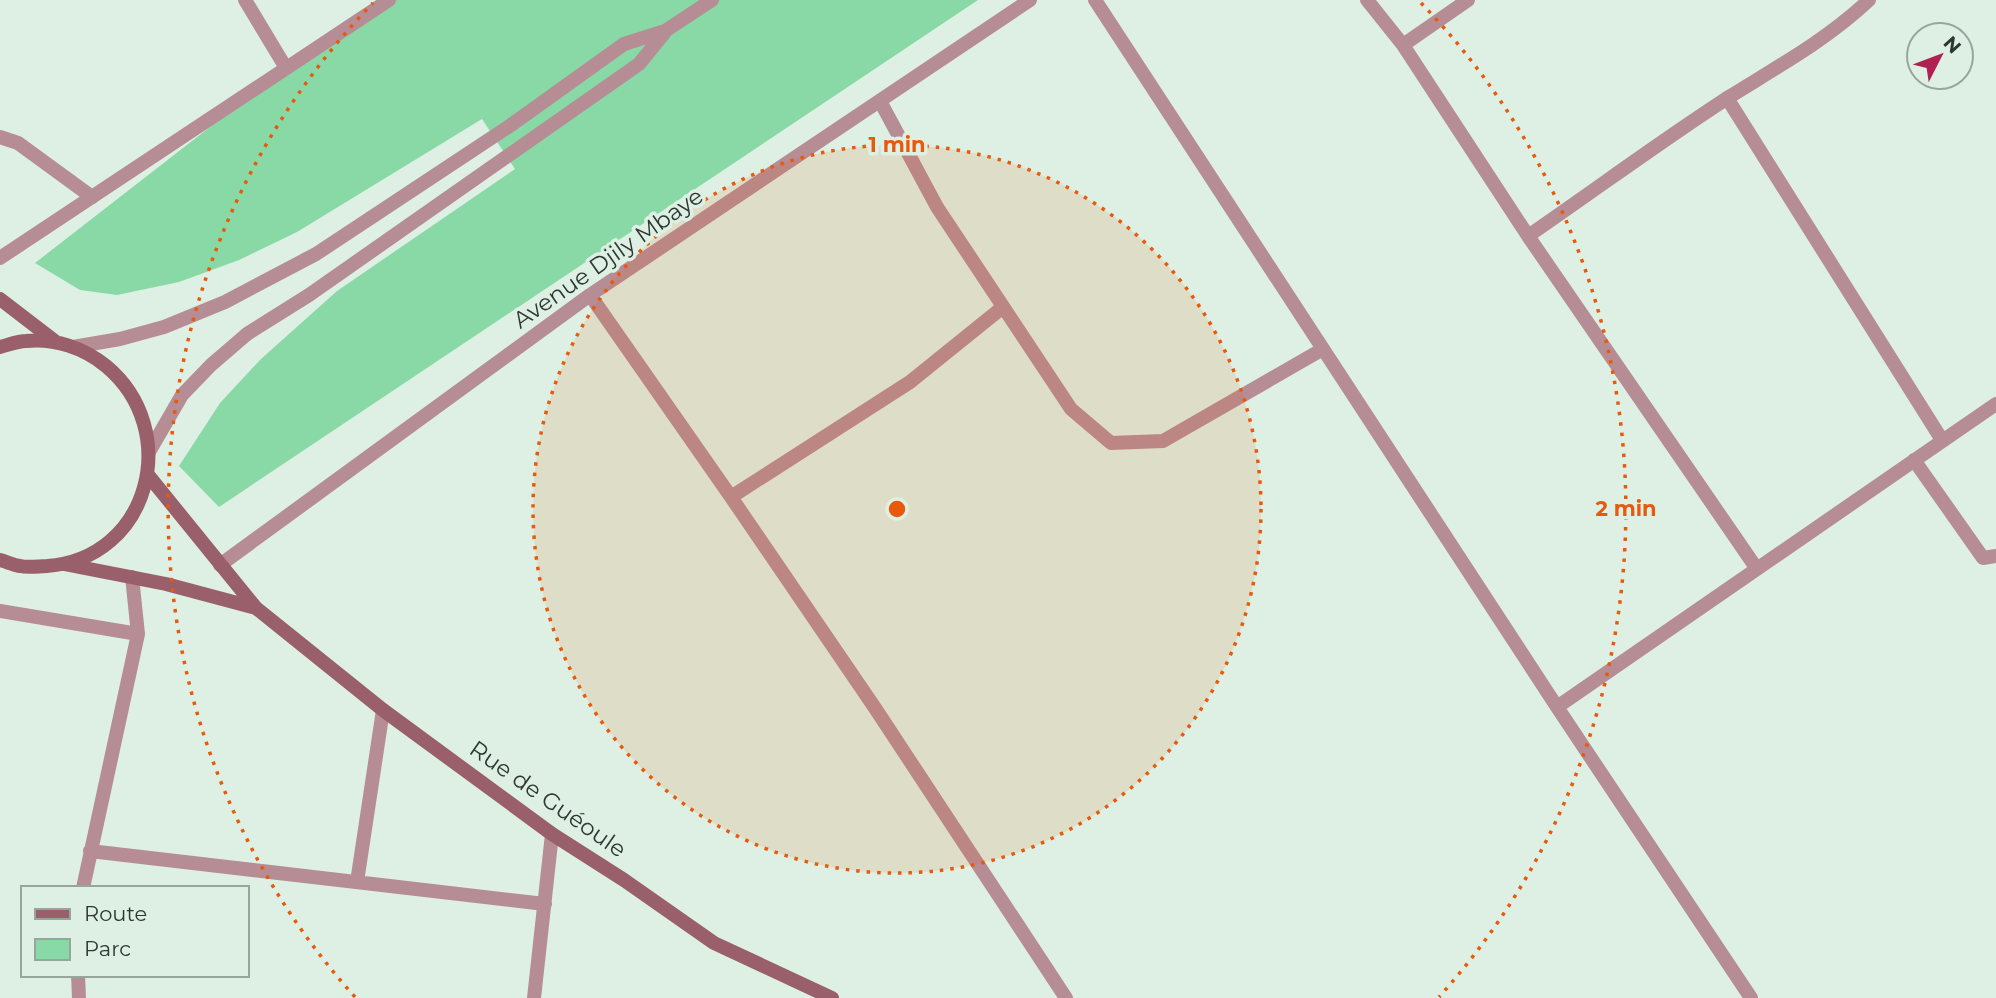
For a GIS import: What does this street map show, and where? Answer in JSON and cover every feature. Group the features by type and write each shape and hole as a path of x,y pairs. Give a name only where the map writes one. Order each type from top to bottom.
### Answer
{"main road":[{"path":"0,299 57,342"},
{"path":"0,347 26,341 57,342 97,359 119,377 135,399 145,425 149,452 148,475 138,505 119,532 94,552 64,565 23,567 0,560"},
{"name":"Rue de Guéoule","path":"148,475 256,608 383,710 552,834 714,943 832,998"},
{"name":"Rue de Guéoule","path":"64,565 166,584 256,608"}],"street":[{"path":"244,0 286,68"},
{"path":"0,258 389,0"},
{"path":"149,452 182,396 211,365 247,334 309,295 639,64 666,31 712,0"},
{"name":"Avenue Djily Mbaye","path":"220,565 590,295 1030,0"},
{"path":"1096,0 1557,707 1751,998"},
{"path":"1367,0 1403,45 1528,236 1757,569"},
{"path":"1403,45 1468,0"},
{"path":"1528,236 1727,98 1793,57 1852,6 1869,0"},
{"path":"73,347 120,339 164,327 225,302 316,254 511,125 624,44 666,31"},
{"path":"1727,98 1942,440"},
{"path":"880,101 937,207 1071,409 1111,443 1163,441 1323,349"},
{"path":"0,137 18,143 92,197"},
{"path":"590,295 875,708 1066,998"},
{"path":"731,497 910,382 1003,307"},
{"path":"1557,707 1996,404"},
{"path":"1914,460 1983,558 1996,556"},
{"path":"83,886 138,634 132,577"},
{"path":"0,611 138,634"},
{"path":"357,882 383,710"},
{"path":"534,998 552,834"},
{"path":"90,851 545,904"},
{"path":"78,977 79,998"}],"green space":[{"path":"388,0 978,0 219,507 179,466 220,403 261,359 337,291 515,169 482,119 297,232 239,260 179,282 117,295 80,290 35,263 286,68"}]}
